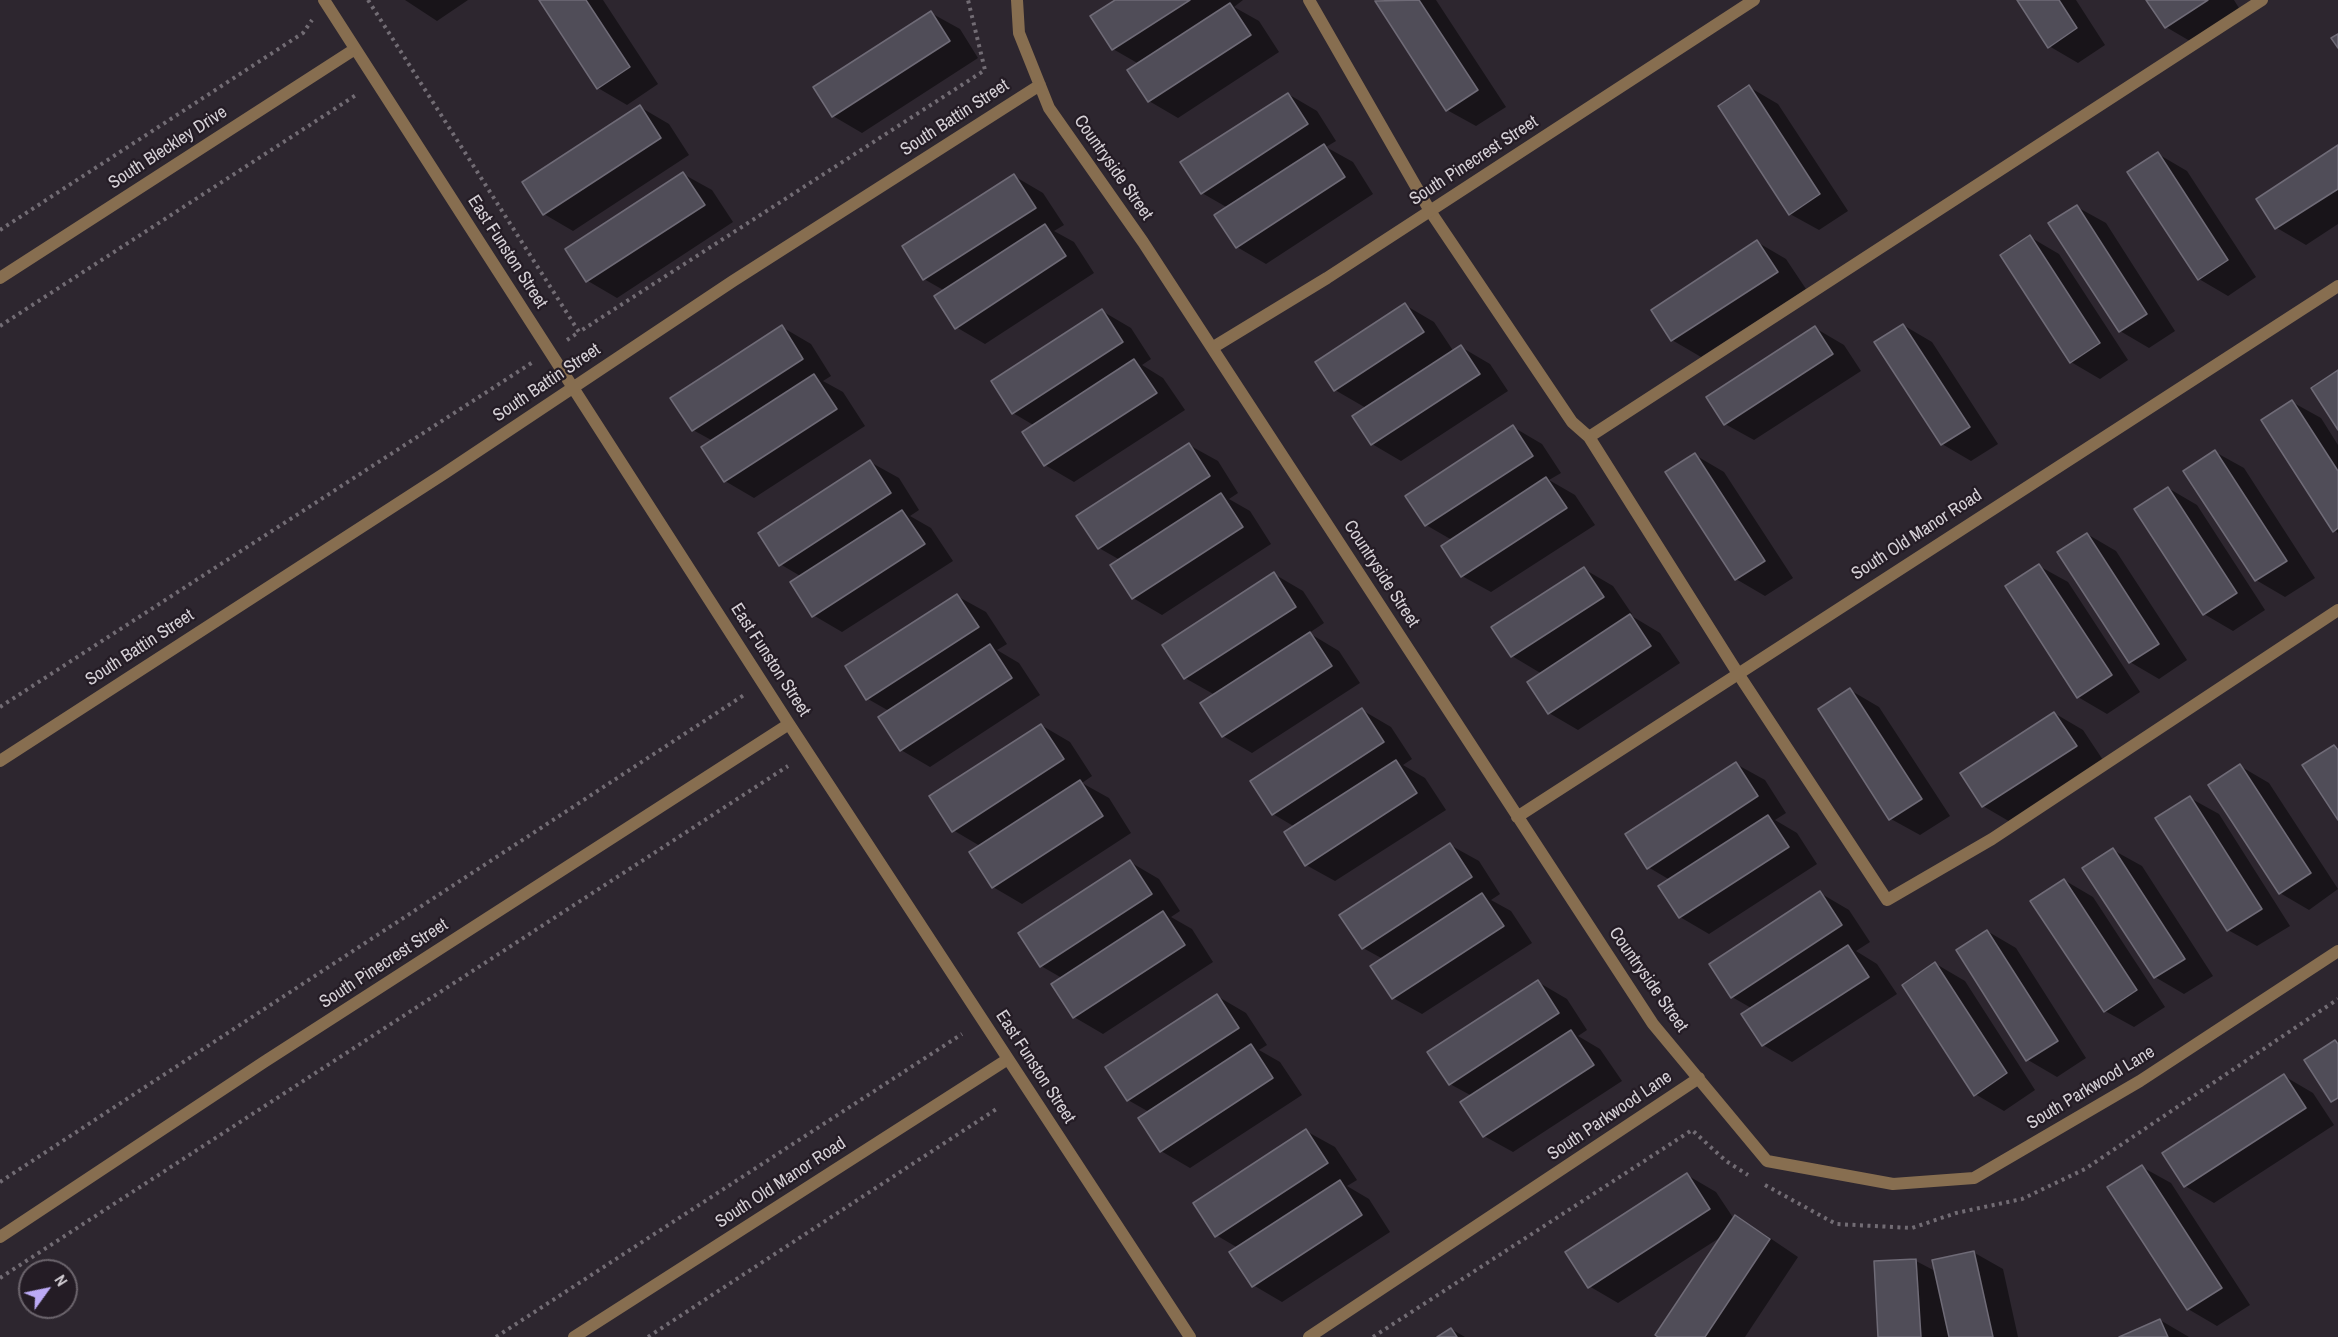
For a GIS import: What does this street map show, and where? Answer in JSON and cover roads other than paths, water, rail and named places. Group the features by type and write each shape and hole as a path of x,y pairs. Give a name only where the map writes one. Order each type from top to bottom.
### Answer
{"street":[{"name":"East Funston Street","path":"324,0 789,724 1190,1337"},
{"path":"1017,0 1019,33 1040,85"},
{"path":"1309,0 1430,211 1572,422 1589,437 1737,672 1887,900 1992,840 2338,610"},
{"name":"South Pinecrest Street","path":"1212,348 1430,211 1754,0"},
{"path":"1589,437 2262,0"},
{"name":"South Bleckley Drive","path":"0,278 355,49"},
{"name":"Countryside Street","path":"1040,85 1049,108 1143,242 1653,1024 1699,1078"},
{"name":"South Battin Street","path":"0,760 1040,85"},
{"name":"South Old Manor Road","path":"1517,817 1737,672 2338,286"},
{"name":"South Pinecrest Street","path":"0,1236 264,1062 789,724"},
{"name":"South Parkwood Lane","path":"1309,1337 1699,1078 1767,1161 1893,1184 1974,1178 2140,1081 2338,951"},
{"name":"South Old Manor Road","path":"574,1337 1008,1059"}]}
